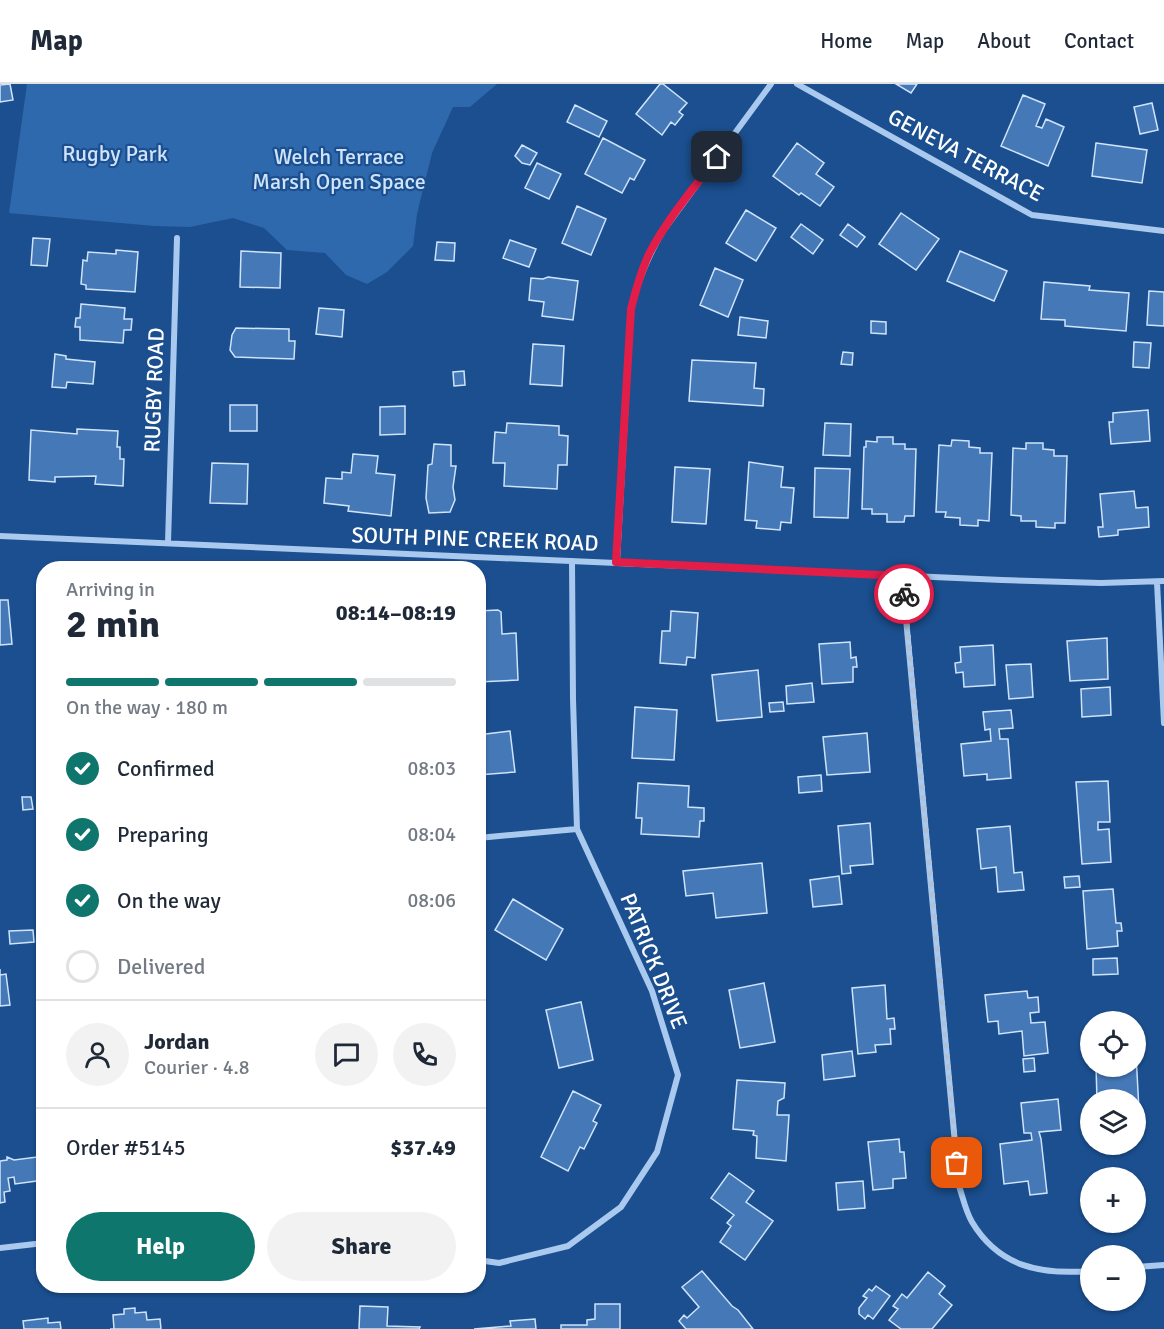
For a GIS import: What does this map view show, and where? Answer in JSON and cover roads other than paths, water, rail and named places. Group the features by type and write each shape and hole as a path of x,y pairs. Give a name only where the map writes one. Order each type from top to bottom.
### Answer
{"street":[{"path":"616,562 631,309 638,281 663,231 771,84"},
{"name":"GENEVA TERRACE","path":"797,84 1032,215 1164,231"},
{"name":"RUGBY ROAD","path":"168,543 177,238"},
{"name":"SOUTH PINE CREEK ROAD","path":"0,536 902,576 1101,583 1161,582"},
{"name":"PATRICK DRIVE","path":"486,1261 499,1263 568,1246 621,1207 657,1152 678,1076 652,991 577,829 572,561"},
{"path":"902,576 959,1186 971,1221 991,1247 1016,1263 1045,1271 1080,1272"},
{"path":"1161,582 1164,723"},
{"path":"486,837 577,829"},
{"path":"0,1248 36,1244"},
{"path":"1146,1266 1164,1265"}],"park label":[{"name":"Rugby Park","path":"115,153"},
{"name":"Welch Terrace Marsh Open Space","path":"339,168"}]}
